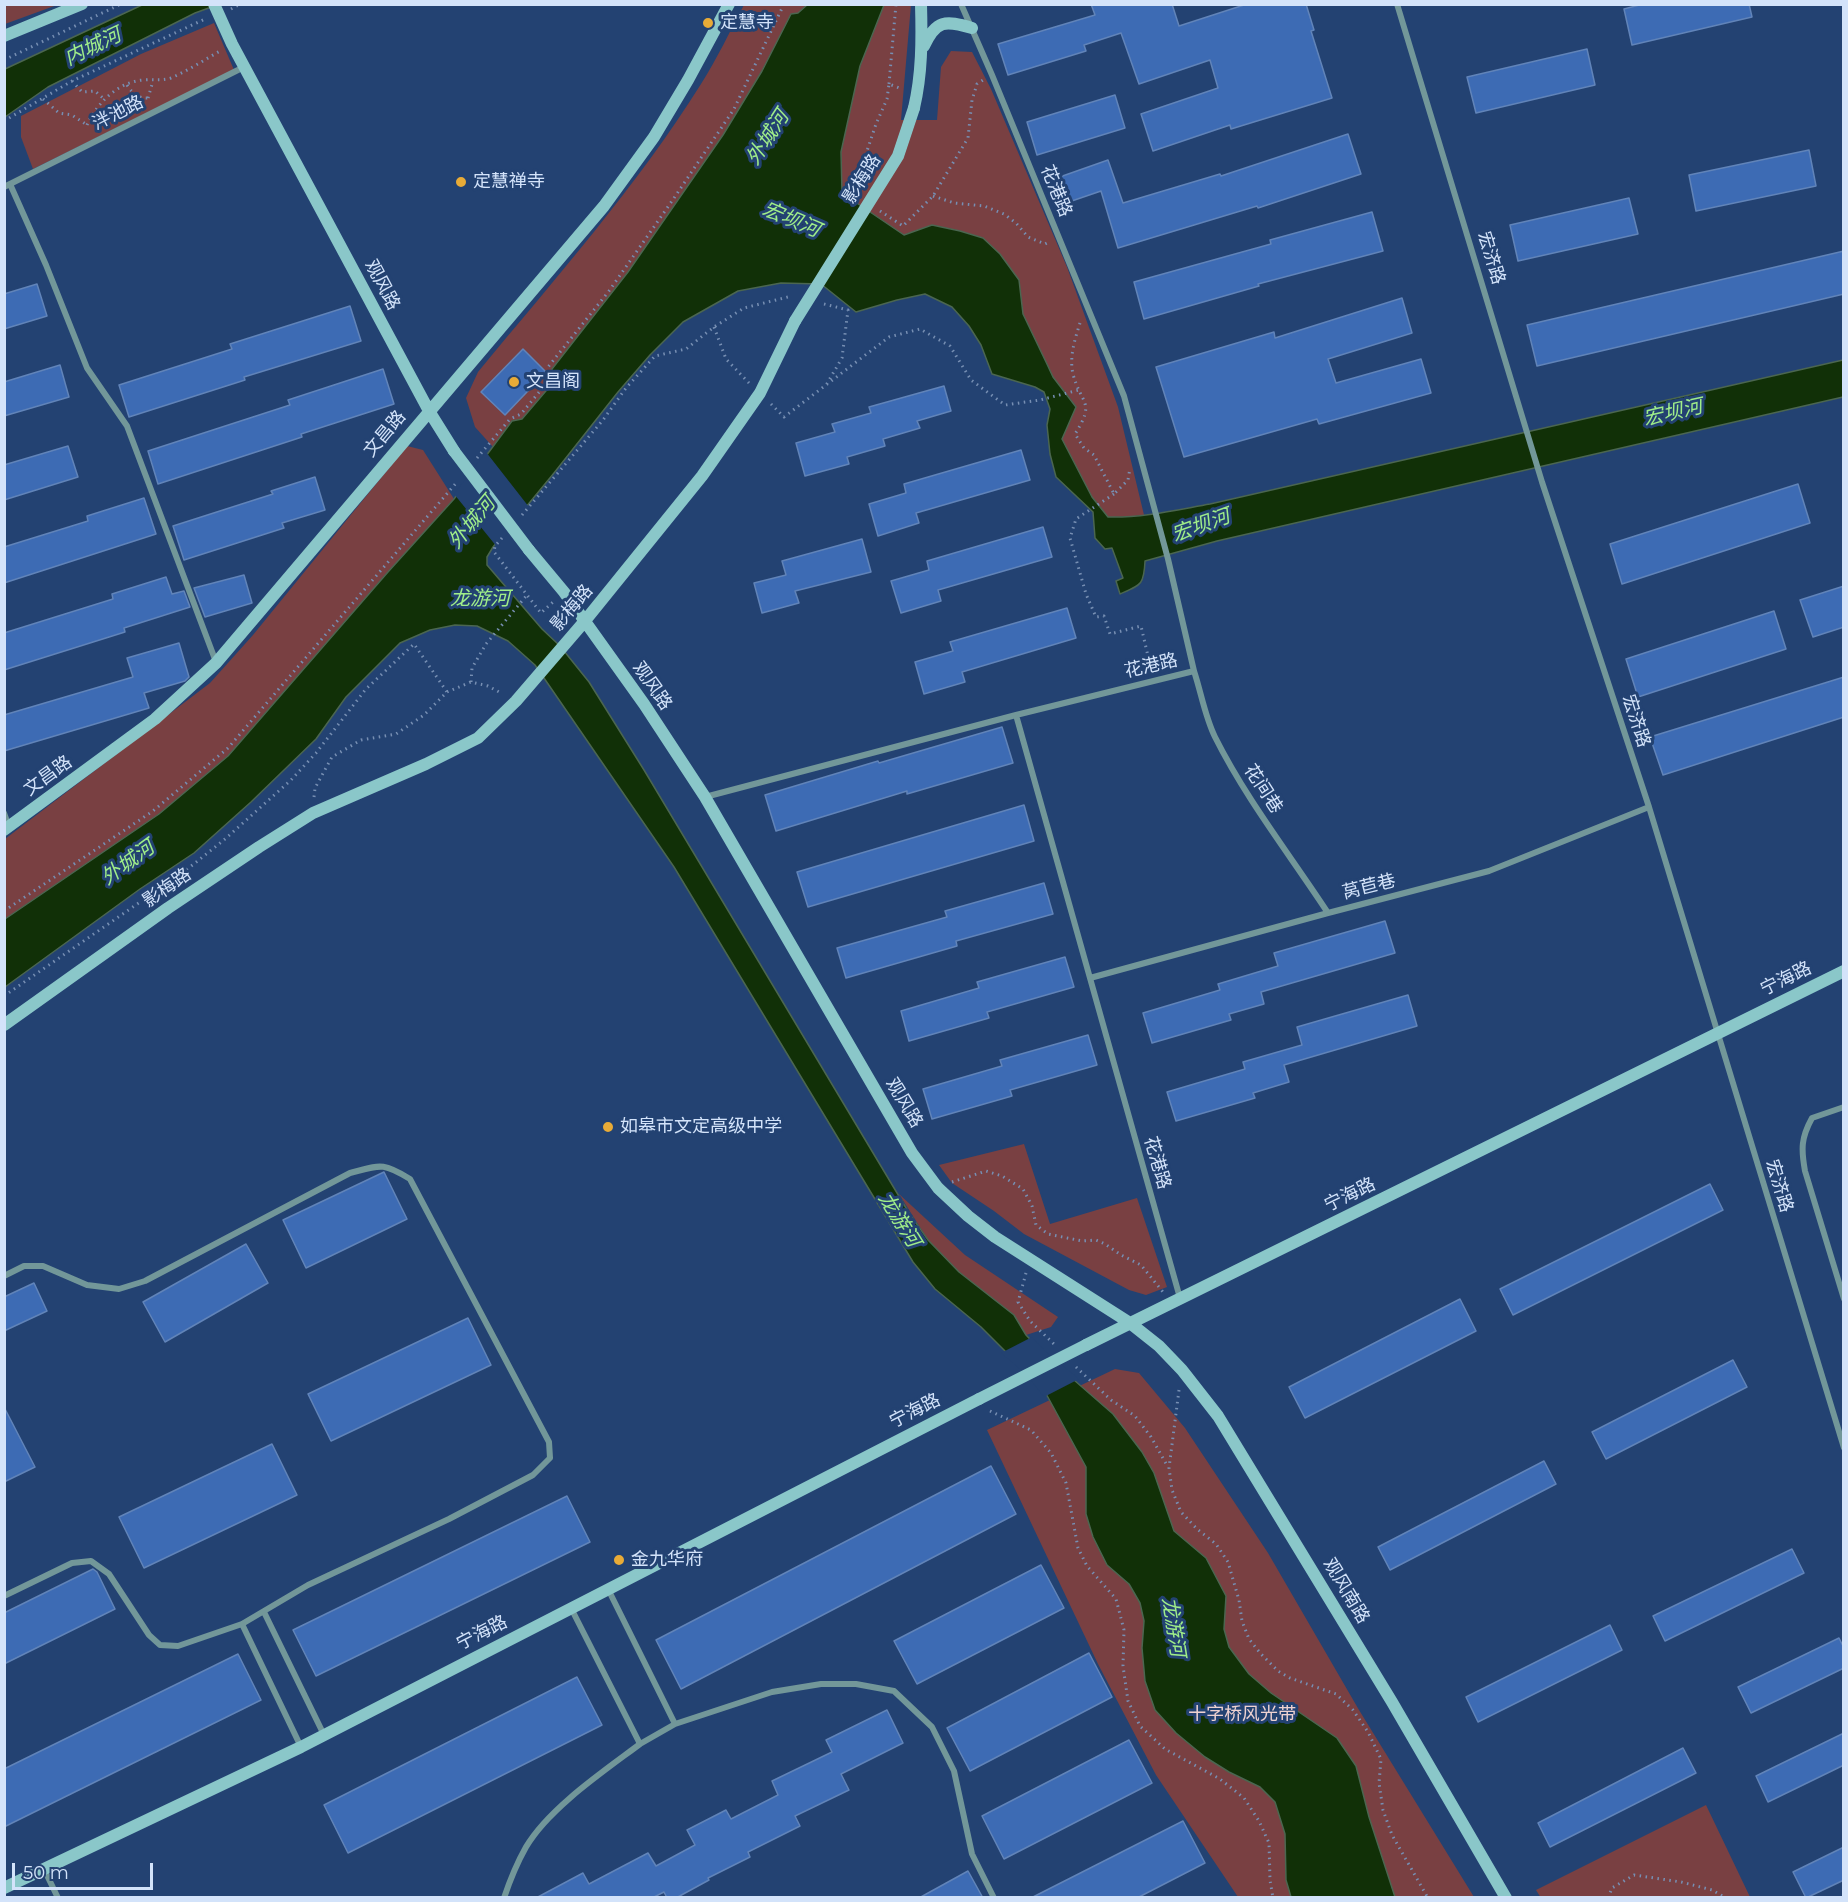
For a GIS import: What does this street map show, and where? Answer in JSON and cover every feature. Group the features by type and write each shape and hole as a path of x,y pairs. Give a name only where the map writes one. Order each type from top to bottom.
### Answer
{"street":[{"path":"4,36 82,4"},
{"name":"文昌路","path":"7,828 155,719 216,663 604,206 654,137 729,4"},
{"name":"影梅路","path":"4,1025 168,908 259,847 313,813 426,764 478,738 516,701 584,622 702,476 760,393 795,321 898,156 917,94 922,50 921,4"},
{"name":"花港路","path":"961,4 1124,396 1168,559 1194,671 1016,715 1090,978 1175,1301"},
{"name":"宏济路","path":"1397,4 1542,482 1649,807 1844,1448"},
{"name":"观风路","path":"217,10 232,44 429,411 454,450 564,592 644,704 705,797 902,1135 938,1188 995,1237 1130,1323"},
{"path":"922,50 931,30 943,23 972,28"},
{"name":"泮池路","path":"7,185 245,66"},
{"path":"7,185 46,265 87,368 127,426 216,663"},
{"name":"花间巷","path":"1194,671 1214,735 1247,794 1328,913"},
{"path":"705,797 1016,715"},
{"name":"莴苣巷","path":"1090,978 1489,872 1649,807"},
{"path":"4,813 7,828"},
{"name":"宁海路","path":"4,1888 301,1747 976,1400 1844,971"},
{"path":"1844,1107 1812,1118 1804,1132 1802,1152 1805,1171 1844,1299"},
{"path":"4,1276 24,1266 43,1266 87,1285 119,1289 145,1281 350,1173 376,1166 390,1167 410,1179 549,1442 550,1458 533,1475 449,1519 308,1585 242,1624 178,1646 160,1645 149,1635 109,1574 91,1561 72,1563 4,1596"},
{"name":"观风南路","path":"1130,1323 1159,1346 1182,1370 1218,1416 1506,1898"},
{"path":"608,1589 675,1724"},
{"path":"570,1607 640,1744"},
{"path":"264,1612 325,1735"},
{"path":"242,1624 301,1747"},
{"path":"504,1898 527,1845 546,1820 600,1774 640,1744 675,1724 772,1692 821,1684 856,1684 894,1691 932,1726 954,1771 972,1854 994,1898"},
{"path":"44,1869 58,1898"}],"path":[{"path":"4,60 121,4"},
{"path":"4,121 72,81 217,10 240,4"},
{"path":"474,462 510,419 521,414 545,385 548,367 609,291 678,192 734,109 784,4"},
{"path":"889,84 896,4"},
{"path":"87,125 93,112 114,91 143,80 169,78 193,68 232,44"},
{"path":"72,81 82,92 95,91 104,99"},
{"path":"153,81 148,98 156,111"},
{"path":"127,85 132,93 140,98 148,98"},
{"path":"43,99 59,113 72,115 87,125 95,142"},
{"path":"933,196 954,203 984,206 1004,214 1016,223 1028,237 1045,244 1059,238"},
{"path":"515,523 655,356 686,349 714,327 744,308 798,295"},
{"path":"817,302 848,310 842,358 825,387"},
{"path":"1088,305 1072,355 1072,372 1086,403 1084,420 1074,434 1084,448 1094,455 1114,495"},
{"path":"714,327 726,359 741,377 784,417 889,337 920,329 950,346 971,380 1005,405 1040,400 1079,390"},
{"path":"1138,448 1130,462 1128,480 1114,495 1076,519 1070,538 1086,594 1096,617 1104,616 1110,634 1142,626 1154,680"},
{"path":"4,911 153,811 228,748 460,479"},
{"path":"509,530 495,546 494,552 541,613 564,592"},
{"path":"471,682 471,668 486,644 527,595"},
{"path":"4,996 185,871 225,839 291,780 316,753 366,689 414,644 447,692"},
{"path":"313,813 315,788 332,757 361,740 396,734 424,715 447,692 471,682 488,686 516,701"},
{"path":"938,1188 986,1171 1002,1176 1023,1189 1032,1206 1036,1225 1048,1234 1082,1241 1096,1240 1105,1244 1141,1265 1175,1301"},
{"path":"1030,1259 1018,1302 1030,1321 1062,1352"},
{"path":"1069,1359 1098,1388 1135,1416 1151,1437 1169,1468"},
{"path":"1182,1370 1169,1468 1172,1490 1181,1512 1216,1544 1228,1562 1239,1600 1242,1622 1249,1639 1278,1671 1290,1678 1336,1694 1353,1710 1368,1732 1381,1759 1383,1810 1392,1835 1428,1898"},
{"path":"976,1400 1031,1430 1052,1453 1066,1483 1078,1548 1088,1566 1116,1599 1124,1630 1124,1666 1128,1701 1140,1726 1165,1749 1220,1779 1244,1798 1259,1821 1269,1843 1273,1898"},
{"path":"1608,1898 1612,1888 1634,1875 1701,1887 1726,1898"}],"green space":[{"path":"5,4 57,4 57,5 5,24"},
{"path":"744,5 807,5 798,13 791,14 762,71 723,135 628,272 553,369 551,385 522,419 512,421 493,447 475,427 466,398 478,372 650,159 707,74"},
{"path":"884,5 911,5 901,120 937,120 941,67 951,51 972,52 991,89 1067,267 1118,407 1144,515 1125,518 1108,517 1092,497 1062,439 1076,406 1053,377 1023,314 1019,280 960,231 932,225 904,235 842,194 841,152 860,66"},
{"path":"214,23 234,70 33,169 21,137 21,116 141,54"},
{"path":"407,446 423,450 454,499 228,756 159,814 5,919 5,839 210,683 253,635"},
{"path":"1024,1144 1050,1224 1137,1198 1167,1287 1146,1295 1129,1290 1024,1234 952,1183 939,1165"},
{"path":"899,1194 965,1255 1058,1317 1051,1327 1026,1335 1014,1315 959,1272 928,1240"},
{"name":"十字桥风光带","path":"1115,1369 1139,1373 1185,1428 1268,1553 1359,1710 1474,1897 1238,1897 1156,1775 1098,1664 987,1430"},
{"path":"1706,1805 1750,1897 1541,1898 1536,1890"}],"water":[{"name":"内城河","path":"142,5 217,5 195,13 48,87 5,117 5,69"},
{"path":"807,5 884,5 860,66 841,152 842,193 904,235 932,225 983,238 1000,254 1019,280 1023,314 1053,377 1076,407 1062,439 1092,497 1108,517 1146,515 1210,504 1843,360 1843,397 1217,541 1145,561 1144,575 1140,583 1120,594 1116,581 1123,578 1112,548 1105,549 1095,538 1093,512 1056,477 1050,454 1047,425 1050,409 1044,392 992,374 981,345 969,326 952,307 925,294 856,312 821,284 781,283 738,291 683,322 618,392 487,557 487,565 589,682 909,1213 928,1240 959,1272 1014,1315 1026,1335 1043,1353 1113,1414 1142,1452 1154,1473 1174,1531 1206,1558 1226,1596 1224,1629 1229,1647 1249,1674 1271,1693 1337,1738 1356,1766 1369,1817 1395,1897 1291,1897 1286,1880 1285,1834 1275,1802 1260,1787 1205,1757 1176,1733 1155,1710 1145,1681 1142,1648 1144,1621 1140,1603 1129,1584 1107,1565 1093,1537 1086,1514 1086,1467 1044,1390 981,1327 935,1289 913,1262 674,867 535,665 508,641 477,626 455,625 430,630 400,643 346,697 316,739 194,853 140,889 5,987 5,919 159,814 228,756 454,499 512,421 522,419 551,385 552,369 628,272 723,135 762,71 791,14 798,13"}],"pier":[{"path":"486,452 529,507 497,547 454,494"},
{"path":"1032,1337 1079,1379 1044,1397 1026,1374 1001,1353"}],"building":[{"path":"1091,4 1172,4 1179,26 1247,4 1306,4 1314,30 1311,31 1332,98 1231,129 1230,125 1153,151 1141,114 1218,88 1210,60 1139,84 1121,33 1084,45 1086,51 1008,75 998,44 1095,15"},
{"path":"1643,4 1749,4 1752,17 1632,45 1624,9"},
{"path":"1587,49 1595,85 1476,113 1467,77"},
{"path":"1115,95 1125,128 1037,155 1027,122"},
{"path":"1348,134 1361,174 1258,208 1257,206 1118,248 1101,191 1063,204 1054,179 1108,160 1123,203 1220,174 1221,176"},
{"path":"1809,150 1816,186 1696,211 1689,175"},
{"path":"1629,198 1638,234 1518,261 1510,225"},
{"path":"1372,212 1383,251 1258,284 1259,286 1144,319 1134,282 1271,244 1270,240"},
{"path":"1844,251 1844,294 1537,366 1527,325"},
{"path":"37,284 47,316 4,329 4,294"},
{"path":"1402,298 1412,333 1328,359 1336,383 1421,359 1431,393 1319,424 1317,419 1184,457 1156,367 1274,332 1275,338"},
{"path":"350,306 361,341 244,377 245,380 129,417 119,385 232,349 230,344"},
{"name":"文昌阁","path":"523,349 546,372 505,415 481,392"},
{"path":"60,365 69,397 4,416 4,382"},
{"path":"383,369 394,404 158,484 148,451 290,405 288,400"},
{"path":"944,386 951,411 917,421 920,428 883,439 885,446 847,457 849,464 805,476 796,443 835,432 832,424 871,413 869,407"},
{"path":"68,446 78,477 4,500 4,465"},
{"path":"1021,450 1030,480 916,513 919,523 878,536 869,504 906,493 904,484"},
{"path":"315,477 325,510 282,523 284,528 184,560 173,526 273,494 271,491"},
{"path":"1798,484 1810,523 1622,584 1610,544"},
{"path":"144,498 156,534 4,583 4,547 88,521 87,516"},
{"path":"1043,527 1052,557 938,590 941,601 901,613 891,581 929,570 927,561"},
{"path":"862,539 871,572 795,591 799,603 762,613 754,583 786,575 782,561"},
{"path":"244,575 252,603 205,617 194,588"},
{"path":"166,577 172,594 184,591 190,607 124,628 125,632 4,670 4,633 113,599 112,594"},
{"path":"1844,586 1844,627 1813,637 1800,600"},
{"path":"1067,608 1076,638 962,672 965,682 924,694 915,662 953,651 950,642"},
{"path":"1774,611 1786,649 1638,697 1626,659"},
{"path":"179,643 189,677 185,681 144,693 149,708 4,751 4,715 133,677 127,658"},
{"path":"1844,677 1844,717 1663,775 1650,737"},
{"path":"1002,727 1013,763 907,794 907,791 776,831 765,795"},
{"path":"1024,805 1034,841 808,907 797,872"},
{"path":"1044,883 1053,914 956,941 957,946 846,978 837,948 947,917 945,911"},
{"path":"1385,921 1395,953 1261,992 1264,1004 1229,1014 1231,1020 1152,1043 1143,1013 1220,990 1218,984 1278,966 1274,953"},
{"path":"1065,957 1074,987 987,1012 989,1018 909,1041 901,1011 979,988 977,982"},
{"path":"1408,995 1417,1026 1284,1065 1289,1082 1253,1093 1255,1098 1176,1121 1167,1092 1245,1069 1243,1062 1302,1045 1297,1027"},
{"path":"1088,1035 1097,1065 1010,1090 1012,1096 932,1119 923,1089 1002,1066 1000,1060"},
{"path":"384,1172 407,1219 306,1268 283,1220"},
{"path":"1710,1184 1723,1210 1513,1315 1500,1289"},
{"path":"246,1244 268,1283 165,1342 143,1302"},
{"path":"34,1283 47,1311 4,1331 4,1297"},
{"path":"1460,1299 1476,1331 1305,1418 1289,1387"},
{"path":"468,1318 491,1365 331,1441 308,1394"},
{"path":"1733,1360 1747,1387 1606,1459 1592,1432"},
{"path":"4,1407 35,1467 4,1482"},
{"path":"272,1444 297,1495 144,1568 119,1517"},
{"path":"1544,1461 1556,1484 1390,1570 1378,1547"},
{"path":"991,1466 1016,1514 681,1689 656,1640"},
{"path":"567,1496 590,1542 316,1676 293,1630"},
{"path":"1792,1549 1804,1573 1665,1641 1653,1616"},
{"path":"1041,1565 1064,1608 917,1684 894,1641"},
{"path":"93,1569 97,1572 115,1609 4,1664 4,1613"},
{"path":"1610,1625 1622,1650 1478,1722 1466,1697"},
{"path":"1839,1638 1844,1648 1844,1668 1751,1713 1738,1687"},
{"path":"1089,1653 1112,1697 970,1771 947,1728"},
{"path":"238,1654 261,1700 4,1827 4,1769"},
{"path":"577,1677 602,1725 348,1853 324,1805"},
{"path":"887,1710 903,1743 841,1774 849,1790 795,1816 800,1826 748,1852 750,1857 708,1878 709,1880 676,1898 667,1898 664,1892 652,1898 536,1898 583,1873 589,1884 648,1853 656,1866 695,1845 687,1830 726,1810 731,1819 778,1795 772,1781 832,1752 826,1740"},
{"path":"1844,1733 1844,1765 1768,1802 1756,1776"},
{"path":"1129,1740 1152,1783 1004,1859 982,1816"},
{"path":"1683,1748 1696,1773 1550,1847 1538,1823"},
{"path":"1183,1821 1205,1863 1137,1898 1031,1898"},
{"path":"1844,1847 1844,1880 1806,1898 1793,1872"},
{"path":"968,1871 983,1898 919,1898"}],"place":[{"name":"定慧寺","path":"708,23"},
{"name":"定慧禅寺","path":"461,182"},
{"name":"文昌阁","path":"514,382"},
{"name":"如皋市文定高级中学","path":"608,1127"},
{"name":"金九华府","path":"619,1560"}],"water label":[{"name":"外城河","path":"768,138"},
{"name":"宏坝河","path":"791,220"},
{"name":"宏坝河","path":"1673,413"},
{"name":"外城河","path":"472,523"},
{"name":"宏坝河","path":"1201,526"},
{"name":"龙游河","path":"480,599"},
{"name":"外城河","path":"128,863"},
{"name":"龙游河","path":"899,1220"},
{"name":"龙游河","path":"1173,1627"}]}
